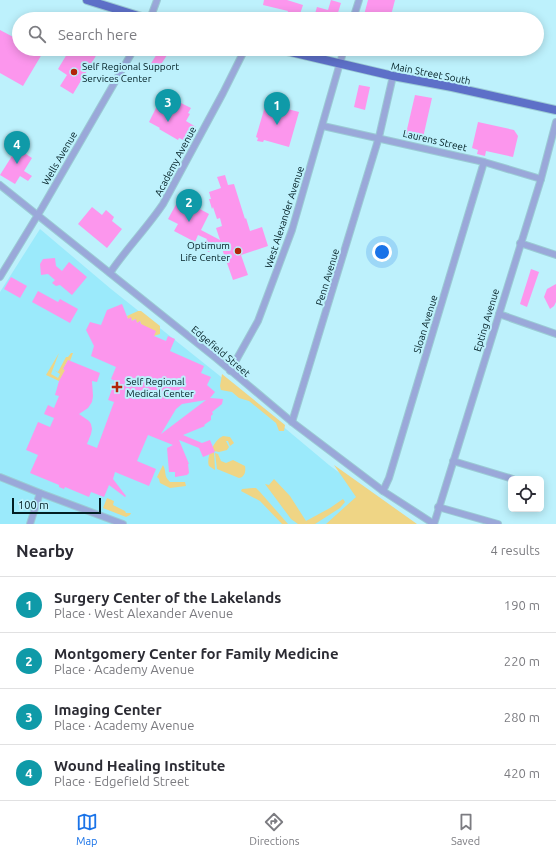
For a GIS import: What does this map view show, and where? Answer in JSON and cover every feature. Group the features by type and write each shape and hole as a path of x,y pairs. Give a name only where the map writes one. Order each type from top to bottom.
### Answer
{"main road":[{"path":"87,0 126,12"},
{"name":"Main Street South","path":"311,56 393,76 452,87 556,110"}],"street":[{"path":"152,12 157,0"},
{"path":"355,12 359,0"},
{"name":"Wells Avenue","path":"0,277 130,56"},
{"name":"Academy Avenue","path":"110,273 163,204 242,56"},
{"name":"West Alexander Avenue","path":"230,370 258,321 278,271 292,230 323,126 342,56"},
{"name":"Penn Avenue","path":"292,422 379,137 393,76"},
{"name":"Epting Avenue","path":"434,524 438,507 541,179 556,122"},
{"name":"Laurens Street","path":"323,126 379,137 484,162 541,179"},
{"name":"Sloan Avenue","path":"383,491 391,470 484,162"},
{"name":"Edgefield Street","path":"0,185 230,370 292,422 383,491 434,524"},
{"path":"520,244 556,255"},
{"path":"499,314 556,334"},
{"path":"453,461 508,478"},
{"path":"0,477 123,524"},
{"path":"30,524 40,493"},
{"path":"438,507 498,524"}],"shaded area":[{"name":"Self Regional Medical Center","path":"40,229 111,289 329,465 376,500 413,524 0,524 0,292"},
{"path":"141,311 160,326 160,334 154,336 141,324 140,321 137,323 135,319 132,321 131,318 128,319 127,316"},
{"path":"59,353 51,374 58,378 60,374 54,370 58,372 66,357 73,353 70,361 68,360 63,369 66,370 59,381 46,375"},
{"path":"222,374 285,425 284,431 279,431 276,423 249,401 239,398 232,392 221,390 220,386"},
{"path":"223,436 230,437 234,443 230,446 228,441 226,441 229,447 227,450 219,452 214,451 215,470 209,466 208,462 214,445"},
{"path":"215,453 218,454 221,461 226,463 233,460 245,466 244,475 239,478 217,469"},
{"path":"163,465 170,482 185,482 186,486 170,488 160,483 157,477"},
{"path":"334,465 417,524 326,524 356,497"},
{"path":"274,479 290,496 306,521 343,499 345,502 340,508 315,524 298,524 291,519 265,484 269,485"},
{"path":"256,488 288,524 282,524 260,501 241,491 242,489"},
{"path":"107,498 114,501 113,505 126,513 131,513 130,515 126,517 103,508"}],"building":[{"path":"264,0 287,0 303,5 301,12 288,12 263,5"},
{"path":"331,0 341,3 338,12 316,12 317,7 328,10"},
{"path":"368,0 395,0 392,12 365,12"},
{"path":"0,30 12,36 12,56 41,56 23,86 0,73"},
{"name":"Self Regional Support Services Center","path":"66,56 96,56 73,94 60,86 67,75 58,69"},
{"path":"156,56 166,56 156,72 150,68 150,65"},
{"path":"359,85 370,87 365,110 354,107"},
{"path":"415,95 432,98 422,142 405,138"},
{"path":"276,97 287,100 284,108 299,112 289,147 264,140 263,142 257,141 258,138 256,137 266,103 274,105"},
{"path":"177,101 191,108 188,113 190,114 186,121 196,127 188,142 179,138 178,140 149,122 157,106 169,113"},
{"path":"478,122 514,130 518,136 513,157 486,151 485,156 477,154 478,150 472,148"},
{"path":"17,148 32,158 24,171 32,176 28,181 20,176 15,184 0,175"},
{"path":"225,175 228,185 234,184 250,231 262,227 268,246 241,255 248,275 233,280 221,246 215,243 209,252 202,248 207,239 198,235 195,242 174,231 178,224 168,219 179,199 191,205 194,200 200,203 198,208 209,214 201,230 220,240 216,228 222,226 220,218 217,219 213,207 212,209 209,199 211,199 209,192 221,188 217,177"},
{"path":"92,207 102,215 106,210 114,217 112,221 122,229 107,248 78,224"},
{"path":"55,258 56,266 62,271 69,262 87,277 72,295 60,285 56,286 52,283 55,280 48,274 41,275 40,264 43,259"},
{"path":"531,269 539,272 527,307 520,304"},
{"path":"11,277 27,286 20,298 4,289"},
{"path":"556,284 556,302 550,309 544,297 547,289"},
{"path":"38,291 58,302 60,299 78,309 70,323 32,302"},
{"path":"122,304 128,319 131,317 132,321 136,319 137,323 140,321 141,324 156,331 154,336 166,341 168,336 175,339 170,351 204,366 201,373 211,377 207,385 215,392 210,398 223,399 222,404 212,412 213,414 211,416 211,420 204,425 205,426 183,435 202,443 210,440 215,452 203,457 199,448 179,440 189,464 189,473 187,475 175,477 175,472 169,472 167,448 173,445 148,435 137,461 156,469 149,486 115,472 113,479 126,496 125,497 109,485 104,497 91,492 89,497 65,487 64,489 59,487 59,485 30,473 38,455 26,450 38,422 50,427 54,418 44,414 48,405 54,408 59,396 55,395 59,381 68,360 100,373 97,382 92,381 92,402 88,408 79,414 91,424 91,434 87,444 97,448 114,402 108,400 115,381 111,379 116,367 91,356 94,346 86,330 90,322 101,325 107,310","holes":["206,400 161,434 176,409 182,404"]}],"place":[{"name":"Self Regional Support Services Center","path":"74,72"},
{"name":"Imaging Center","path":"168,122"},
{"name":"Surgery Center of the Lakelands","path":"277,125"},
{"name":"Wound Healing Institute","path":"17,164"},
{"name":"Montgomery Center for Family Medicine","path":"189,222"},
{"name":"Optimum Life Center","path":"238,251"},
{"name":"Self Regional Medical Center","path":"117,387"}]}
